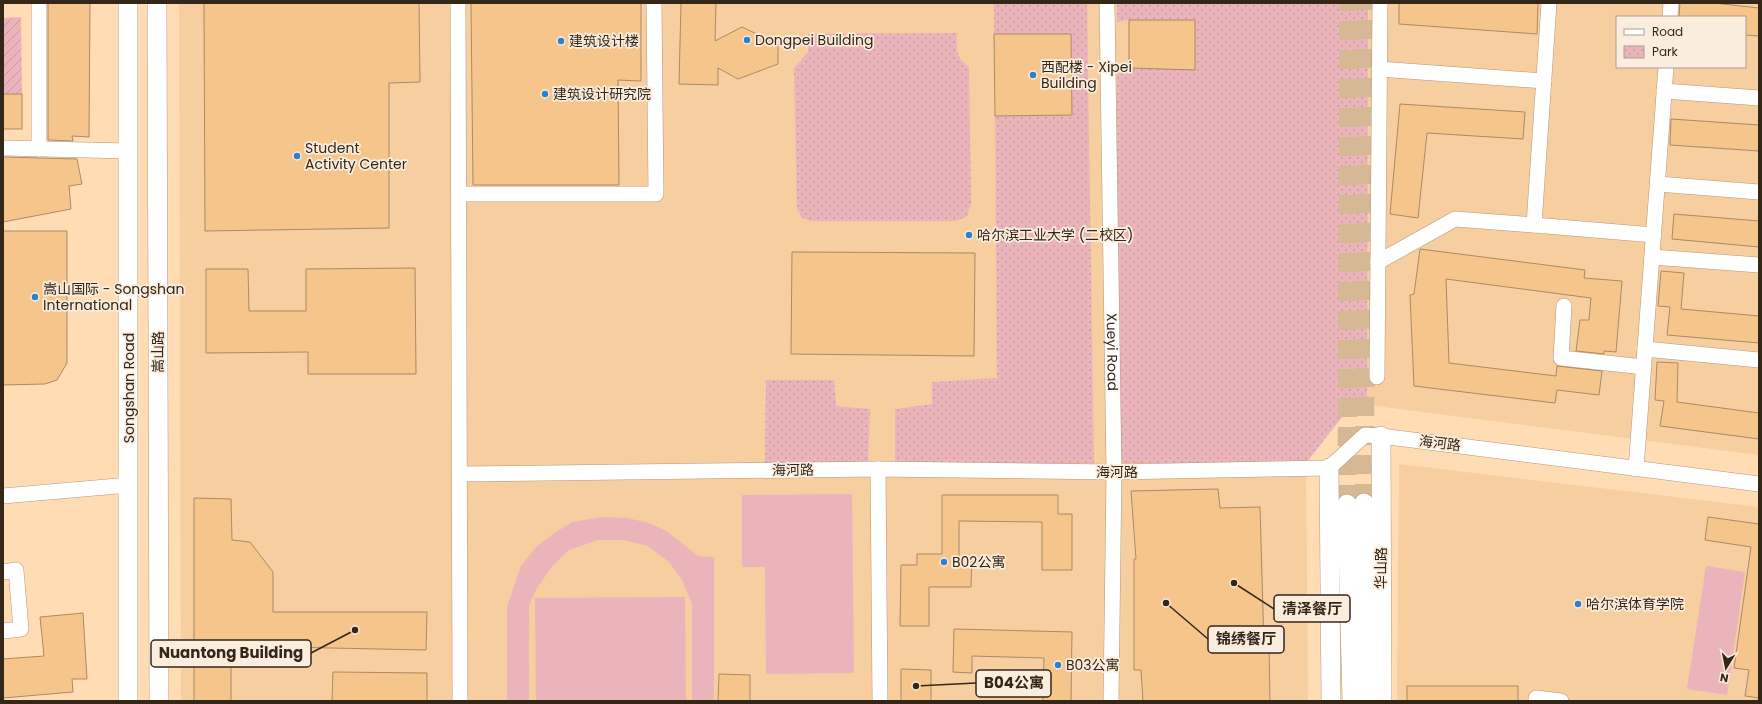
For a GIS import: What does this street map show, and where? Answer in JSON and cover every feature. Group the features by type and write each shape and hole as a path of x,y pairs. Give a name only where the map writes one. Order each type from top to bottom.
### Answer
{"main road":[{"name":"Songshan Road","path":"128,3 128,701"},
{"name":"嵩山路","path":"157,3 159,701"},
{"name":"华山路","path":"1373,435 1382,701"},
{"path":"1329,468 1331,701"},
{"path":"1352,701 1356,504 1366,701"}],"street":[{"path":"39,3 39,149"},
{"path":"458,3 460,701"},
{"path":"459,194 656,194 654,3"},
{"name":"Xueyi Road","path":"1107,3 1114,472 1111,701"},
{"path":"1377,377 1380,3"},
{"path":"1534,225 1549,3"},
{"path":"1670,16 1671,3"},
{"path":"1636,469 1666,68"},
{"path":"1379,69 1544,81"},
{"path":"1664,91 1759,98"},
{"path":"3,148 128,151"},
{"path":"1658,184 1759,192"},
{"path":"1378,262 1455,219 1654,235"},
{"path":"1652,257 1759,265"},
{"path":"1564,306 1561,358 1644,367"},
{"path":"1645,349 1759,360"},
{"path":"1329,468 1373,435"},
{"name":"海河路","path":"1373,435 1759,484"},
{"name":"海河路","path":"460,474 878,469 1114,472 1329,468"},
{"path":"878,469 880,701"},
{"path":"3,496 128,485"},
{"path":"3,572 16,570 21,629 3,631"},
{"path":"1536,701 1536,698 1561,701"}],"shaded area":[{"name":"哈尔滨工业大学 (二校区)","path":"179,3 1759,3 1759,455 1353,403 1306,463 1308,701 181,701"},
{"name":"哈尔滨体育学院","path":"1399,464 1759,507 1759,701 1397,701"}],"green space":[{"path":"994,3 1084,3 1087,5 1094,463 895,466 895,409 932,404 932,382 997,378 995,116 1072,115 1071,34 994,34"},
{"path":"1117,3 1368,3 1367,405 1353,403 1306,463 1118,463 1117,69 1195,69 1194,21 1129,20 1117,22"},
{"path":"21,17 22,94 3,94 3,18"},
{"path":"957,33 957,49 959,56 961,60 969,67 971,204 967,216 957,221 811,221 802,218 797,209 794,68 808,52 808,34"},
{"path":"766,380 834,380 836,406 870,409 868,464 765,465"},
{"path":"852,494 854,673 766,674 765,567 742,567 742,495"},
{"path":"602,517 627,518 649,523 668,532 698,556 714,557 714,701 692,701 692,604 682,580 669,562 648,546 624,540 598,540 569,550 551,568 537,588 529,605 529,701 507,701 507,607 521,566 536,547 572,522"},
{"path":"1706,566 1745,572 1727,695 1687,689"},
{"path":"685,597 686,701 536,701 535,598"}],"building":[{"path":"48,3 90,3 89,137 72,136 73,141 48,140"},
{"name":"Student Activity Center","path":"204,3 419,3 420,82 389,83 389,228 205,231"},
{"name":"建筑设计研究院","path":"471,3 641,3 641,81 618,80 619,185 473,185"},
{"name":"Dongpei Building","path":"681,3 716,3 715,41 742,27 778,44 778,64 738,79 718,68 718,85 679,84"},
{"path":"1399,3 1538,3 1537,34 1399,24"},
{"path":"1680,3 1714,3 1759,8 1759,36 1746,35 1746,16 1679,16"},
{"path":"1129,20 1195,20 1195,70 1129,68"},
{"name":"西配楼 - Xipei Building","path":"994,34 1071,34 1072,115 995,116"},
{"path":"3,94 22,94 22,129 3,129"},
{"path":"1400,104 1525,112 1523,139 1427,133 1418,218 1390,214"},
{"path":"1671,119 1759,125 1759,151 1670,145"},
{"path":"3,157 77,159 82,184 69,186 71,209 3,222"},
{"path":"1674,214 1759,221 1759,247 1672,239"},
{"name":"嵩山国际 - Songshan International","path":"3,231 67,231 67,363 57,380 45,384 3,385"},
{"path":"1420,249 1585,270 1584,278 1622,281 1616,352 1604,351 1604,354 1576,351 1580,320 1589,320 1591,298 1446,279 1449,363 1556,376 1557,366 1602,371 1599,395 1557,390 1555,403 1414,386 1410,295 1414,294"},
{"path":"792,252 975,253 974,356 791,354"},
{"path":"415,268 416,374 308,374 308,352 206,353 206,269 248,269 249,311 306,311 306,269"},
{"path":"1661,271 1684,273 1681,309 1759,316 1759,343 1667,335 1670,307 1658,306"},
{"path":"1657,362 1678,363 1677,402 1759,413 1759,439 1660,426 1664,401 1655,400"},
{"path":"1218,489 1220,508 1260,507 1264,646 1269,646 1270,701 1143,701 1141,670 1134,670 1134,559 1136,559 1131,491"},
{"name":"B02公寓","path":"942,495 1058,495 1058,514 1072,514 1072,570 1042,570 1042,522 959,521 959,558 972,558 971,587 929,587 929,626 900,626 901,565 917,565 917,554 942,554"},
{"path":"194,498 231,499 232,540 250,542 273,572 273,612 427,612 426,650 283,647 231,649 231,701 194,701"},
{"path":"1708,517 1759,524 1759,698 1745,696 1749,670 1734,668 1751,547 1705,540"},
{"path":"83,613 87,679 72,679 73,692 3,698 3,659 44,656 40,617"},
{"name":"B03公寓","path":"954,629 1072,632 1071,701 1043,701 1044,658 972,656 972,673 953,672"},
{"path":"901,669 931,670 931,701 901,701"},
{"path":"333,672 427,673 427,701 332,701"},
{"path":"719,674 750,675 750,701 718,701"},
{"path":"1407,686 1518,686 1518,701 1407,701"}],"tunnel":[{"path":"1347,504 1349,3"},
{"path":"1364,503 1368,3"}],"place":[{"name":"Dongpei Building","path":"747,40"},
{"name":"建筑设计楼","path":"561,41"},
{"name":"西配楼 - Xipei Building","path":"1033,75"},
{"name":"建筑设计研究院","path":"545,94"},
{"name":"Student Activity Center","path":"297,156"},
{"name":"哈尔滨工业大学 (二校区)","path":"969,235"},
{"name":"嵩山国际 - Songshan International","path":"35,297"},
{"name":"B02公寓","path":"944,562"},
{"name":"清泽餐厅","path":"1234,583"},
{"name":"锦绣餐厅","path":"1166,603"},
{"name":"哈尔滨体育学院","path":"1578,604"},
{"name":"Nuantong Building","path":"355,630"},
{"name":"B03公寓","path":"1058,665"},
{"name":"B04公寓","path":"916,686"}]}
